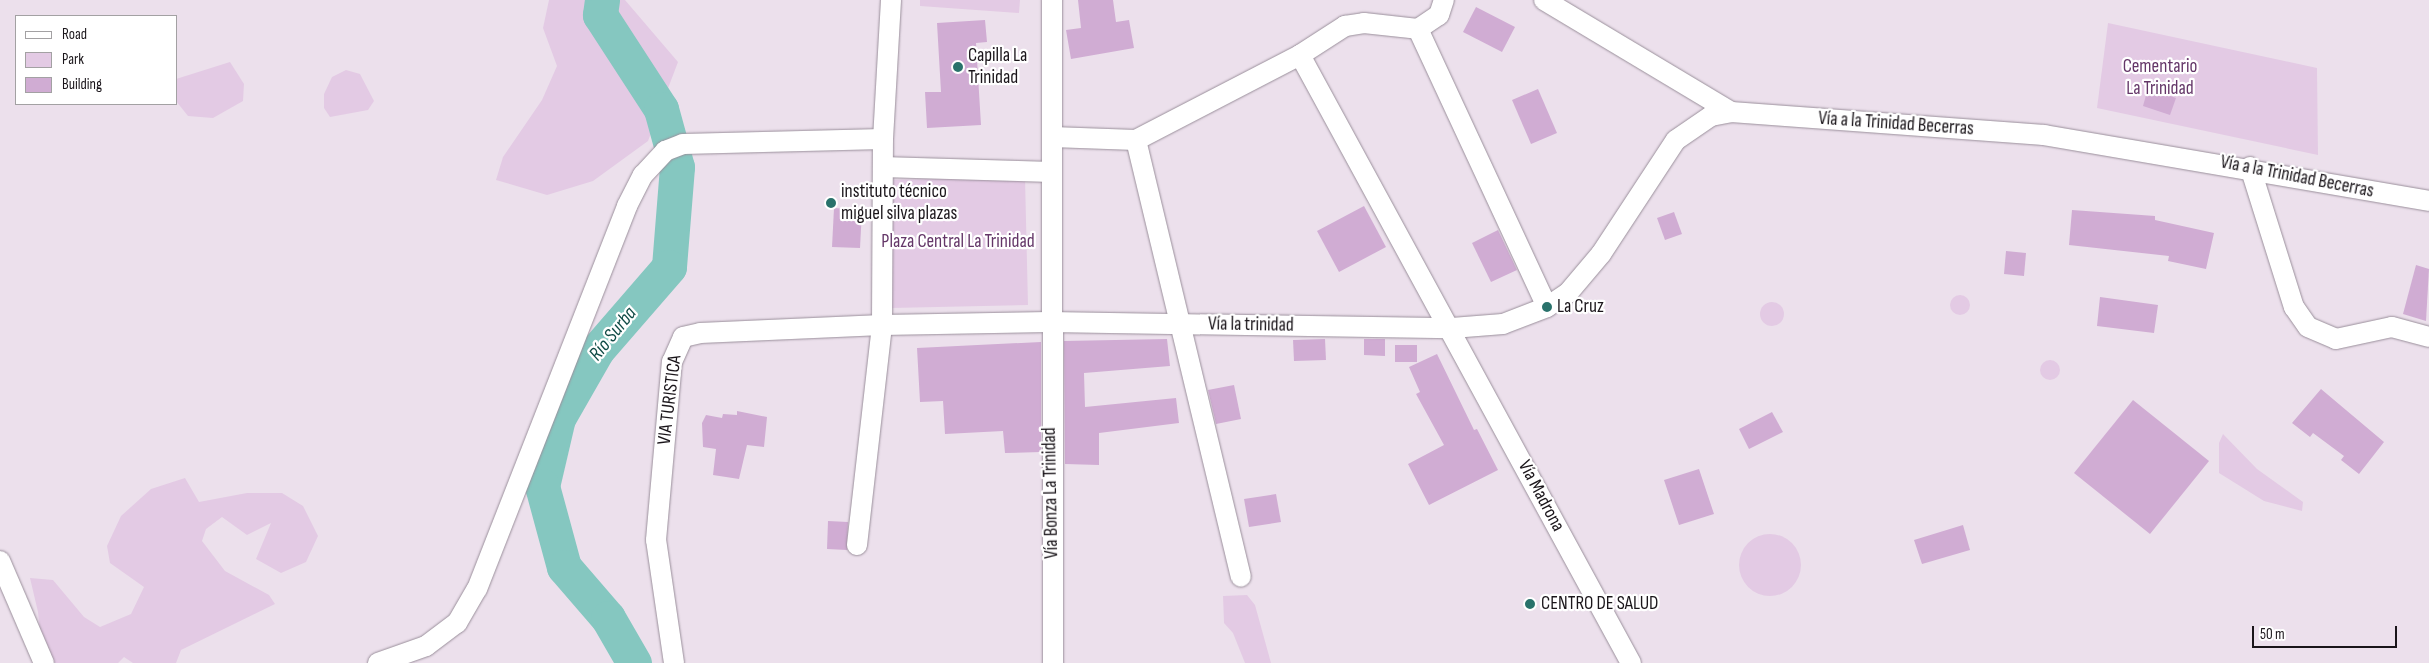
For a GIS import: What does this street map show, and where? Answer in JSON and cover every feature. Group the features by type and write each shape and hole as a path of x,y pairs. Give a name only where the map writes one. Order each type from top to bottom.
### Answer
{"street":[{"path":"857,545 882,325 883,139 891,0"},
{"name":"Vía Bonza La Trinidad","path":"1052,0 1050,322 1053,663"},
{"path":"1052,138 1136,140 1300,55 1355,23 1418,30 1439,15 1444,0"},
{"path":"1544,0 1731,112"},
{"path":"1418,30 1547,307"},
{"name":"Vía Madrona","path":"1300,55 1452,328 1631,663"},
{"name":"Vía a la Trinidad Becerras","path":"1452,328 1503,324 1547,307 1585,276 1676,140 1711,116 1731,112 2044,134 2250,167 2429,201"},
{"path":"378,663 426,646 457,622 477,590 627,206 643,175 674,148 883,139"},
{"path":"1136,140 1242,577"},
{"path":"883,167 1051,172"},
{"path":"2250,167 2294,307 2308,327 2336,339 2392,327 2429,337"},
{"name":"Vía la trinidad","path":"882,325 1050,322 1452,328"},
{"name":"VIA TURISTICA","path":"674,663 656,540 675,348 683,338 700,333 882,325"},
{"path":"0,561 44,663"}],"green space":[{"path":"549,0 625,0 678,62 648,141 593,181 547,195 496,180 503,157 542,100 557,66 543,28"},
{"path":"920,0 1020,0 1019,13 920,6"},
{"name":"Cementario La Trinidad","path":"2108,23 2317,68 2318,155 2097,108"},
{"path":"230,62 244,84 243,101 213,118 188,116 178,104 178,78"},
{"path":"346,70 360,74 374,101 368,110 330,117 324,108 324,94 332,77"},
{"name":"Plaza Central La Trinidad","path":"1025,177 1028,305 891,308 888,180"},
{"path":"1956,295 1964,295 1970,301 1970,309 1964,315 1956,315 1950,309 1950,301"},
{"path":"1772,302 1781,305 1784,314 1781,323 1772,326 1763,323 1760,314 1763,305"},
{"path":"2050,360 2057,363 2060,370 2057,377 2050,380 2043,377 2040,370 2043,363"},
{"path":"2223,434 2257,469 2303,502 2302,511 2264,501 2219,473 2219,443"},
{"path":"185,478 199,502 247,493 282,493 303,506 318,536 306,562 281,573 256,559 271,523 247,535 222,517 206,529 202,541 225,571 269,595 275,604 181,650 176,663 133,663 124,657 118,663 43,663 38,612 30,578 53,580 84,617 100,627 131,614 144,587 110,563 107,546 121,516 151,489"},
{"path":"1770,534 1787,539 1792,543 1796,548 1801,565 1796,582 1792,587 1787,591 1770,596 1753,591 1748,587 1744,582 1739,565 1744,548 1748,543 1753,539"},
{"path":"1247,595 1255,605 1271,663 1245,663 1233,633 1224,623 1223,596"}],"building":[{"path":"1078,0 1113,0 1116,22 1129,20 1134,48 1071,59 1066,30 1081,28"},
{"path":"1476,7 1515,27 1502,52 1463,32"},
{"name":"Capilla La Trinidad","path":"985,20 987,42 976,43 981,125 927,128 925,92 941,92 937,23"},
{"path":"2148,88 2176,98 2170,115 2143,106"},
{"path":"1538,89 1557,133 1531,144 1512,100"},
{"path":"1364,206 1386,247 1339,272 1317,231"},
{"path":"834,208 862,210 860,248 832,247"},
{"path":"2072,210 2155,216 2155,220 2214,233 2206,269 2168,261 2169,256 2069,245"},
{"path":"1674,212 1682,234 1665,240 1657,218"},
{"path":"1498,230 1517,270 1491,282 1472,243"},
{"path":"2006,251 2026,253 2024,276 2004,274"},
{"path":"2416,265 2429,269 2426,321 2403,314"},
{"path":"2100,297 2158,305 2154,333 2097,326"},
{"path":"1167,339 1170,366 1084,373 1085,407 1176,398 1179,423 1099,433 1099,465 1065,464 1064,341"},
{"path":"1325,339 1326,360 1294,361 1293,340"},
{"path":"1364,339 1385,339 1385,356 1364,355"},
{"path":"1041,342 1041,452 1005,453 1003,431 945,434 943,401 920,402 917,348"},
{"path":"1395,345 1417,345 1417,362 1395,362"},
{"path":"1437,354 1474,430 1477,429 1498,470 1429,505 1408,464 1444,445 1416,394 1420,392 1409,367"},
{"path":"1234,385 1241,419 1216,424 1208,390"},
{"path":"2321,389 2384,442 2359,474 2341,460 2344,456 2313,433 2310,437 2292,423"},
{"path":"2133,400 2209,461 2150,534 2074,473"},
{"path":"737,411 767,417 764,447 747,445 739,479 713,475 716,449 703,447 702,423 706,415 722,418 723,414 737,415"},
{"path":"1772,412 1783,432 1749,449 1739,429"},
{"path":"1699,469 1714,514 1679,525 1664,480"},
{"path":"1276,494 1281,522 1249,527 1244,499"},
{"path":"828,521 848,522 847,550 827,549"},
{"path":"1963,525 1970,550 1922,564 1914,540"}],"waterway":[{"name":"Río Surba","path":"602,0 600,15 661,109 677,167 669,267 597,350 558,418 542,486 564,567 608,618 634,663"}],"place":[{"name":"Capilla La Trinidad","path":"958,67"},
{"name":"instituto técnico miguel silva plazas","path":"831,203"},
{"name":"La Cruz","path":"1547,307"},
{"name":"CENTRO DE SALUD","path":"1530,604"}]}
